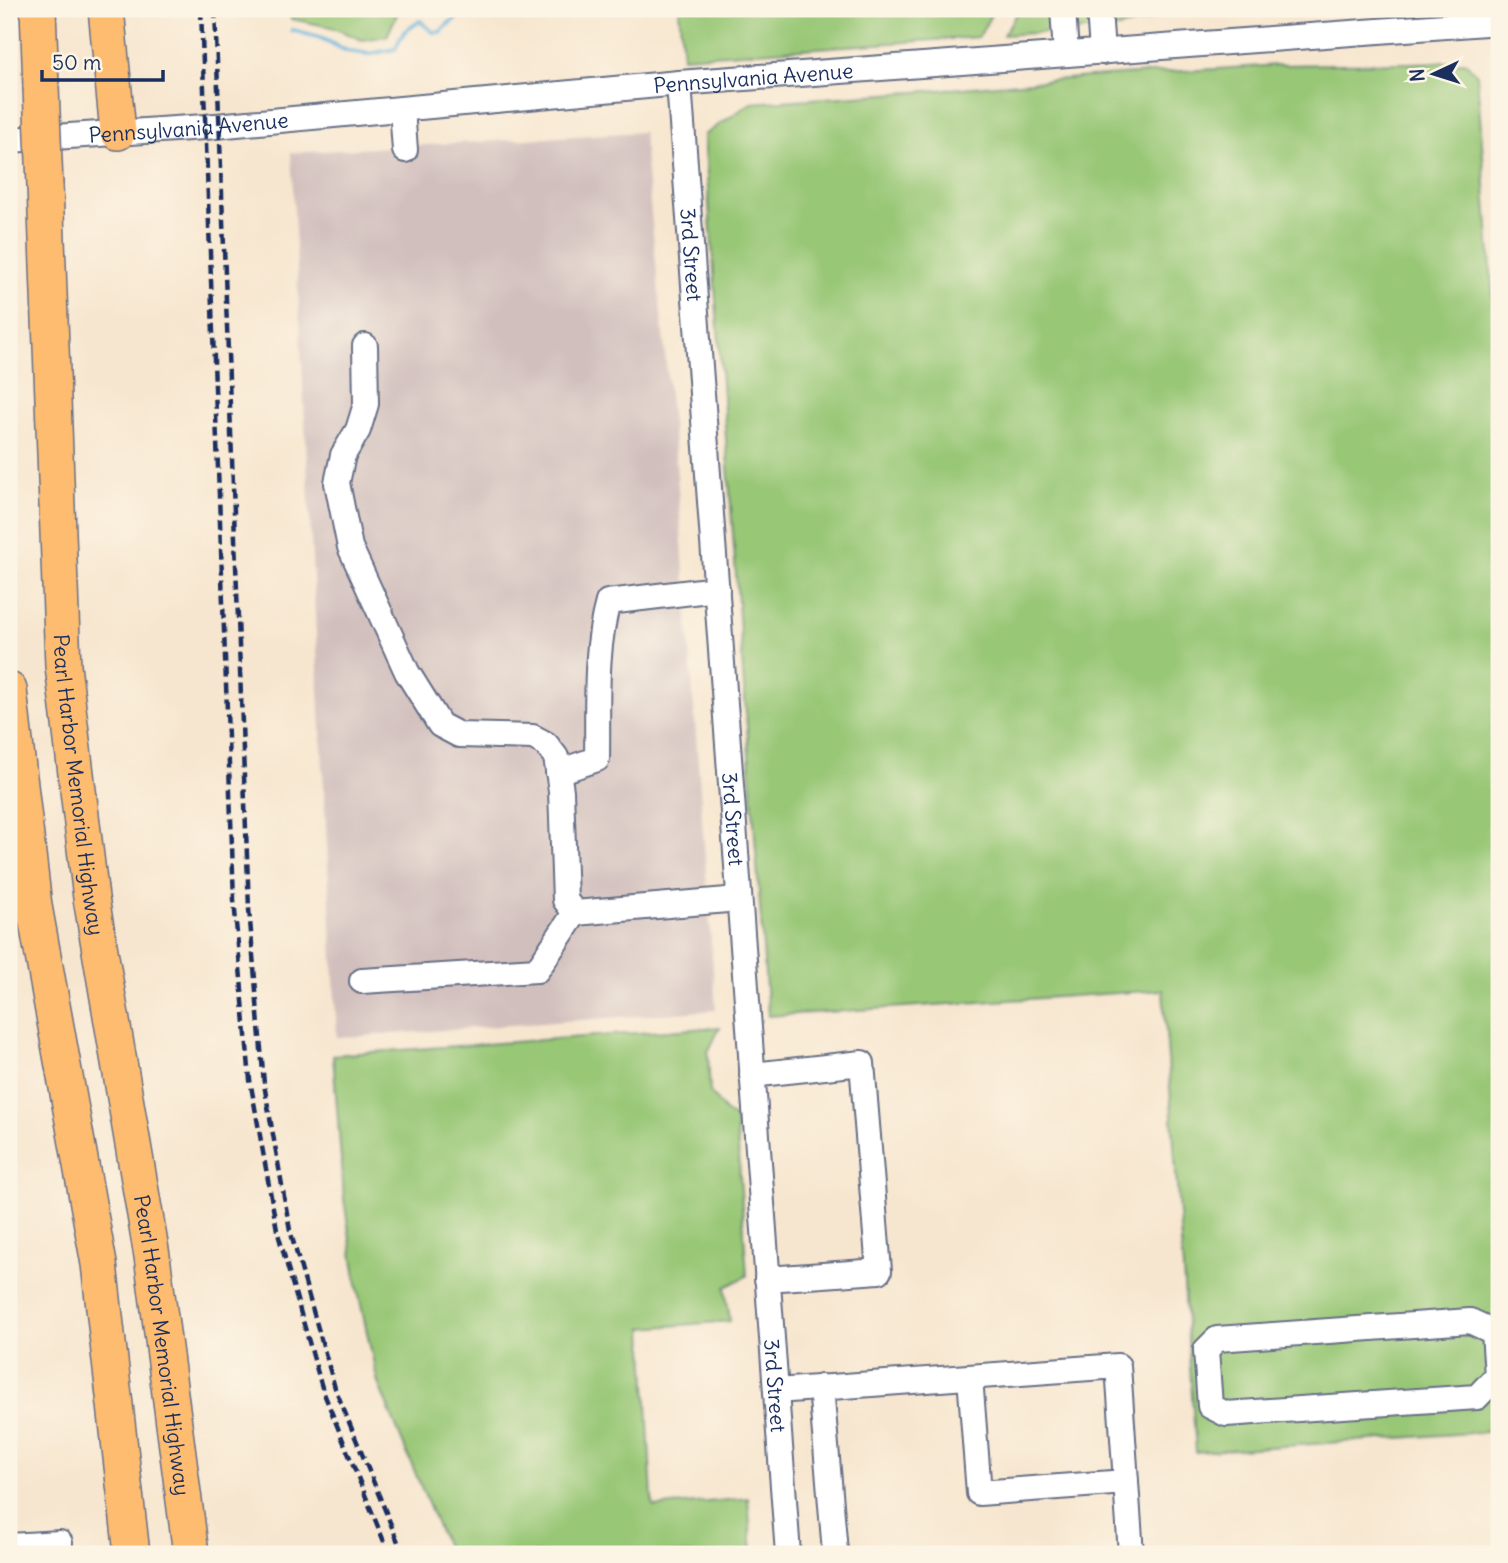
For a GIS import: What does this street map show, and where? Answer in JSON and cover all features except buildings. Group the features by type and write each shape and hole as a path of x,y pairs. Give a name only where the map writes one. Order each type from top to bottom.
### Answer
{"highway":[{"name":"Pearl Harbor Memorial Highway","path":"38,9 63,666 91,898 152,1256 191,1554"},
{"path":"106,9 118,132"},
{"path":"9,690 34,906 99,1264 132,1554"}],"street":[{"path":"1063,9 1066,54"},
{"path":"1099,9 1101,52"},
{"path":"1493,9 1499,20"},
{"name":"Pennsylvania Avenue","path":"9,140 212,127 679,83 1499,20"},
{"name":"3rd Street","path":"679,83 788,1554"},
{"path":"402,109 405,150"},
{"path":"365,346 366,404 358,430 343,455 337,483 350,547 407,672 440,725 459,735 533,737 546,744 556,757 561,791 565,900 575,913"},
{"path":"558,772 597,759 598,667 602,622 608,602 717,589"},
{"path":"575,913 739,899"},
{"path":"362,981 537,970 575,913"},
{"path":"752,1075 862,1063 879,1271 767,1279"},
{"path":"1470,1321 1497,1331 1497,1376 1477,1397 1226,1414 1210,1406 1206,1350 1217,1339 1470,1321"},
{"path":"776,1391 1118,1366 1131,1554"},
{"path":"970,1377 979,1493 1126,1482"},
{"path":"821,1387 837,1554"},
{"path":"9,1546 60,1542"}],"shaded area":[{"path":"643,132 677,475 716,1010 337,1038 291,153"}],"green space":[{"path":"290,9 432,9 399,10 387,36 362,40 331,27 291,19"},
{"path":"679,9 994,9 979,37 683,57"},
{"path":"1022,9 1224,9 1181,11 1119,28 1003,35"},
{"path":"1465,62 1477,74 1499,381 1499,1431 1196,1452 1163,990 768,1016 704,135 751,103 1279,65"},
{"path":"720,1027 708,1052 710,1092 725,1111 736,1119 747,1276 725,1287 730,1321 643,1328 652,1498 654,1507 748,1498 752,1554 449,1554 378,1383 358,1291 344,1199 333,1055"}],"waterway":[{"path":"292,30 319,37 347,51 370,54 395,49 404,32 420,21 433,32 441,32 466,9"}],"railway":[{"path":"201,9 234,900 250,1080 277,1230 323,1391 389,1554"},
{"path":"215,9 249,909 264,1084 290,1230 335,1388 403,1554"}]}
